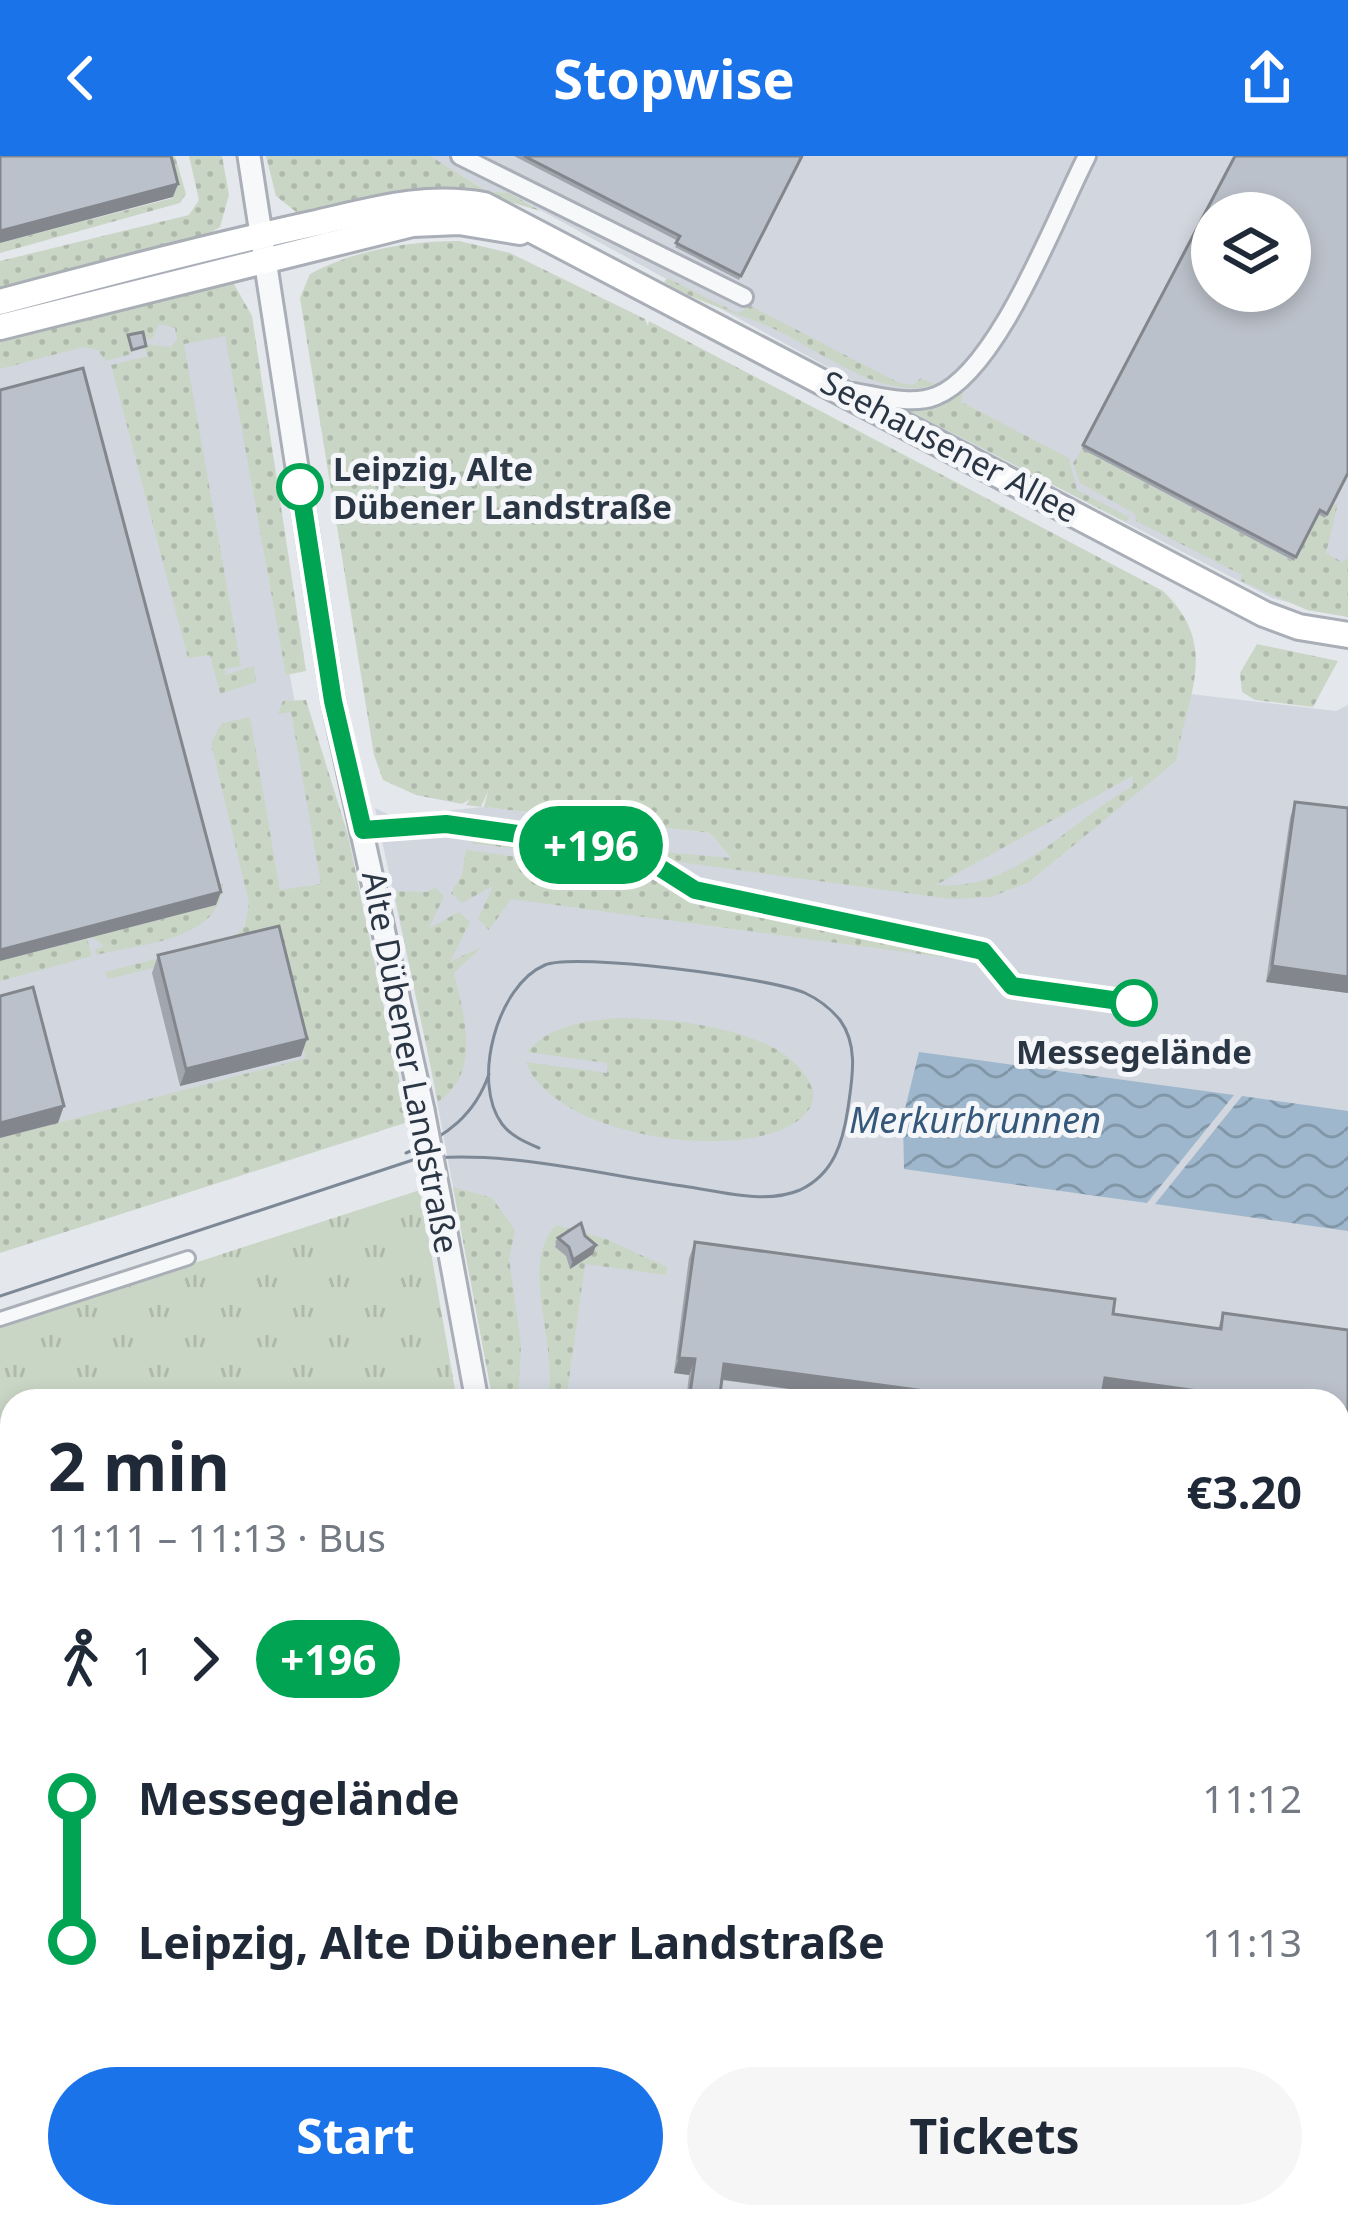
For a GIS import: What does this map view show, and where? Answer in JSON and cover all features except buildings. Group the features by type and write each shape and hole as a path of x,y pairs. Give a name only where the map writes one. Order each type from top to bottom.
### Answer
{"main road":[{"name":"Seehausener Allee","path":"0,327 262,246 436,200 484,206 557,239 1264,614 1299,627 1348,635"},
{"name":"Seehausener Allee","path":"0,302 262,246"}],"street":[{"name":"Alte Dübener Landstraße","path":"249,156 333,701 414,1062 475,1389"},
{"path":"460,156 745,297"},
{"path":"845,391 910,399 936,396 967,376 989,344 1087,156"},
{"path":"0,1319 188,1258"}],"shaded area":[{"path":"430,156 1348,156 1348,617 1272,598 892,402 509,193 487,191"},
{"path":"219,297 294,698 380,1078 0,1197 0,354"},
{"path":"1190,694 1336,711 1348,705 1348,1389 491,1389 429,1058 375,808 392,816 484,807 710,833 732,859 1178,750"}],"green space":[{"path":"162,156 175,156 186,194 180,203 0,253 0,243 173,198"},
{"path":"189,156 222,156 229,195 220,227 205,236 0,291 0,261 189,215 199,200"},
{"path":"266,156 430,156 487,191 509,193 541,211 461,188 300,215 276,196"},
{"path":"440,241 510,253 1163,591 1191,631 1195,651 1192,691 1176,761 1029,882 991,897 951,899 665,860 664,852 731,858 710,833 484,807 488,791 481,807 466,805 470,799 462,804 416,795 383,780 374,755 300,298 310,274 327,266 383,248","holes":["1132,776 1133,786 1017,866 965,884 936,885"]},
{"path":"667,278 737,313 751,306 899,383 913,385 921,378 934,384 955,376 930,386 905,388 880,382 781,332 687,294 664,282"},
{"path":"218,283 234,284 252,316 306,671 286,675 225,336 184,344 241,666 225,669 226,675 254,666 256,682 220,694 210,655 188,658 111,365 148,356 143,344 171,347 177,340 175,328 159,324 152,339 128,340 131,354 106,361 98,350 83,347 0,369 0,336"},
{"path":"964,389 961,402 1069,458 1077,490 1129,517 1126,522 892,402 930,404"},
{"path":"1082,449 1293,561 1318,514 1338,503 1326,553 1342,562 1348,558 1348,617 1307,610 1241,581 1242,575 1136,521 1135,514 1080,483 1073,463"},
{"path":"1257,644 1338,661 1313,707 1255,700 1242,692 1240,673"},
{"path":"306,700 348,835 408,1122 0,1253 0,1138 306,1058 274,939 108,979 105,972 227,941 245,927 249,903 211,743 222,723 250,717 280,890 321,884 291,712 278,714 283,701"},
{"path":"475,833 631,855 647,866 471,843"},
{"path":"466,850 656,876 668,889 686,896 964,960 511,899 489,930 478,919 493,886 462,903 451,893 462,875"},
{"path":"223,884 219,903 193,929 155,943 96,955 95,950 104,946 92,937 216,905 212,887"},
{"path":"435,887 444,896 429,928 459,912 470,922 450,962 483,946 454,973 465,1025 465,1059 452,1089 438,1102 394,891 427,892"},
{"path":"87,939 92,956 0,981 0,961"},
{"path":"618,1018 696,1024 754,1039 798,1066 811,1086 812,1104 801,1118 774,1132 738,1140 696,1141 609,1125 572,1109 543,1088 526,1062 607,1073 607,1063 527,1052 536,1043 569,1026"},
{"path":"453,1187 492,1198 515,1230 509,1259 521,1344 519,1389 491,1389"},
{"path":"420,1190 455,1389 0,1389 0,1326"},
{"path":"556,1225 606,1239 667,1267 666,1275 585,1264 568,1389 549,1389 540,1283 545,1241"}],"water":[{"name":"Merkurbrunnen","path":"919,1052 1234,1095 1147,1203 904,1169 903,1117"},
{"path":"1242,1096 1348,1111 1348,1231 1155,1204"}],"tram line":[{"path":"413,1160 514,1160 742,1195 800,1190 821,1175 840,1145 852,1074 846,1030 815,998 786,987 632,964 545,965 514,992 502,1013 489,1061 493,1106 502,1124 539,1148"},
{"path":"406,1153 457,1123 476,1101 489,1074"},
{"path":"0,1296 428,1155"}],"bus line":[{"name":"+196","path":"300,487 333,701 363,830 446,824 632,850 695,890 983,951 1012,986 1134,1003"}],"place":[{"name":"Leipzig, Alte Dübener Landstraße","path":"300,487"},
{"name":"Messegelände","path":"1134,1003"}]}
